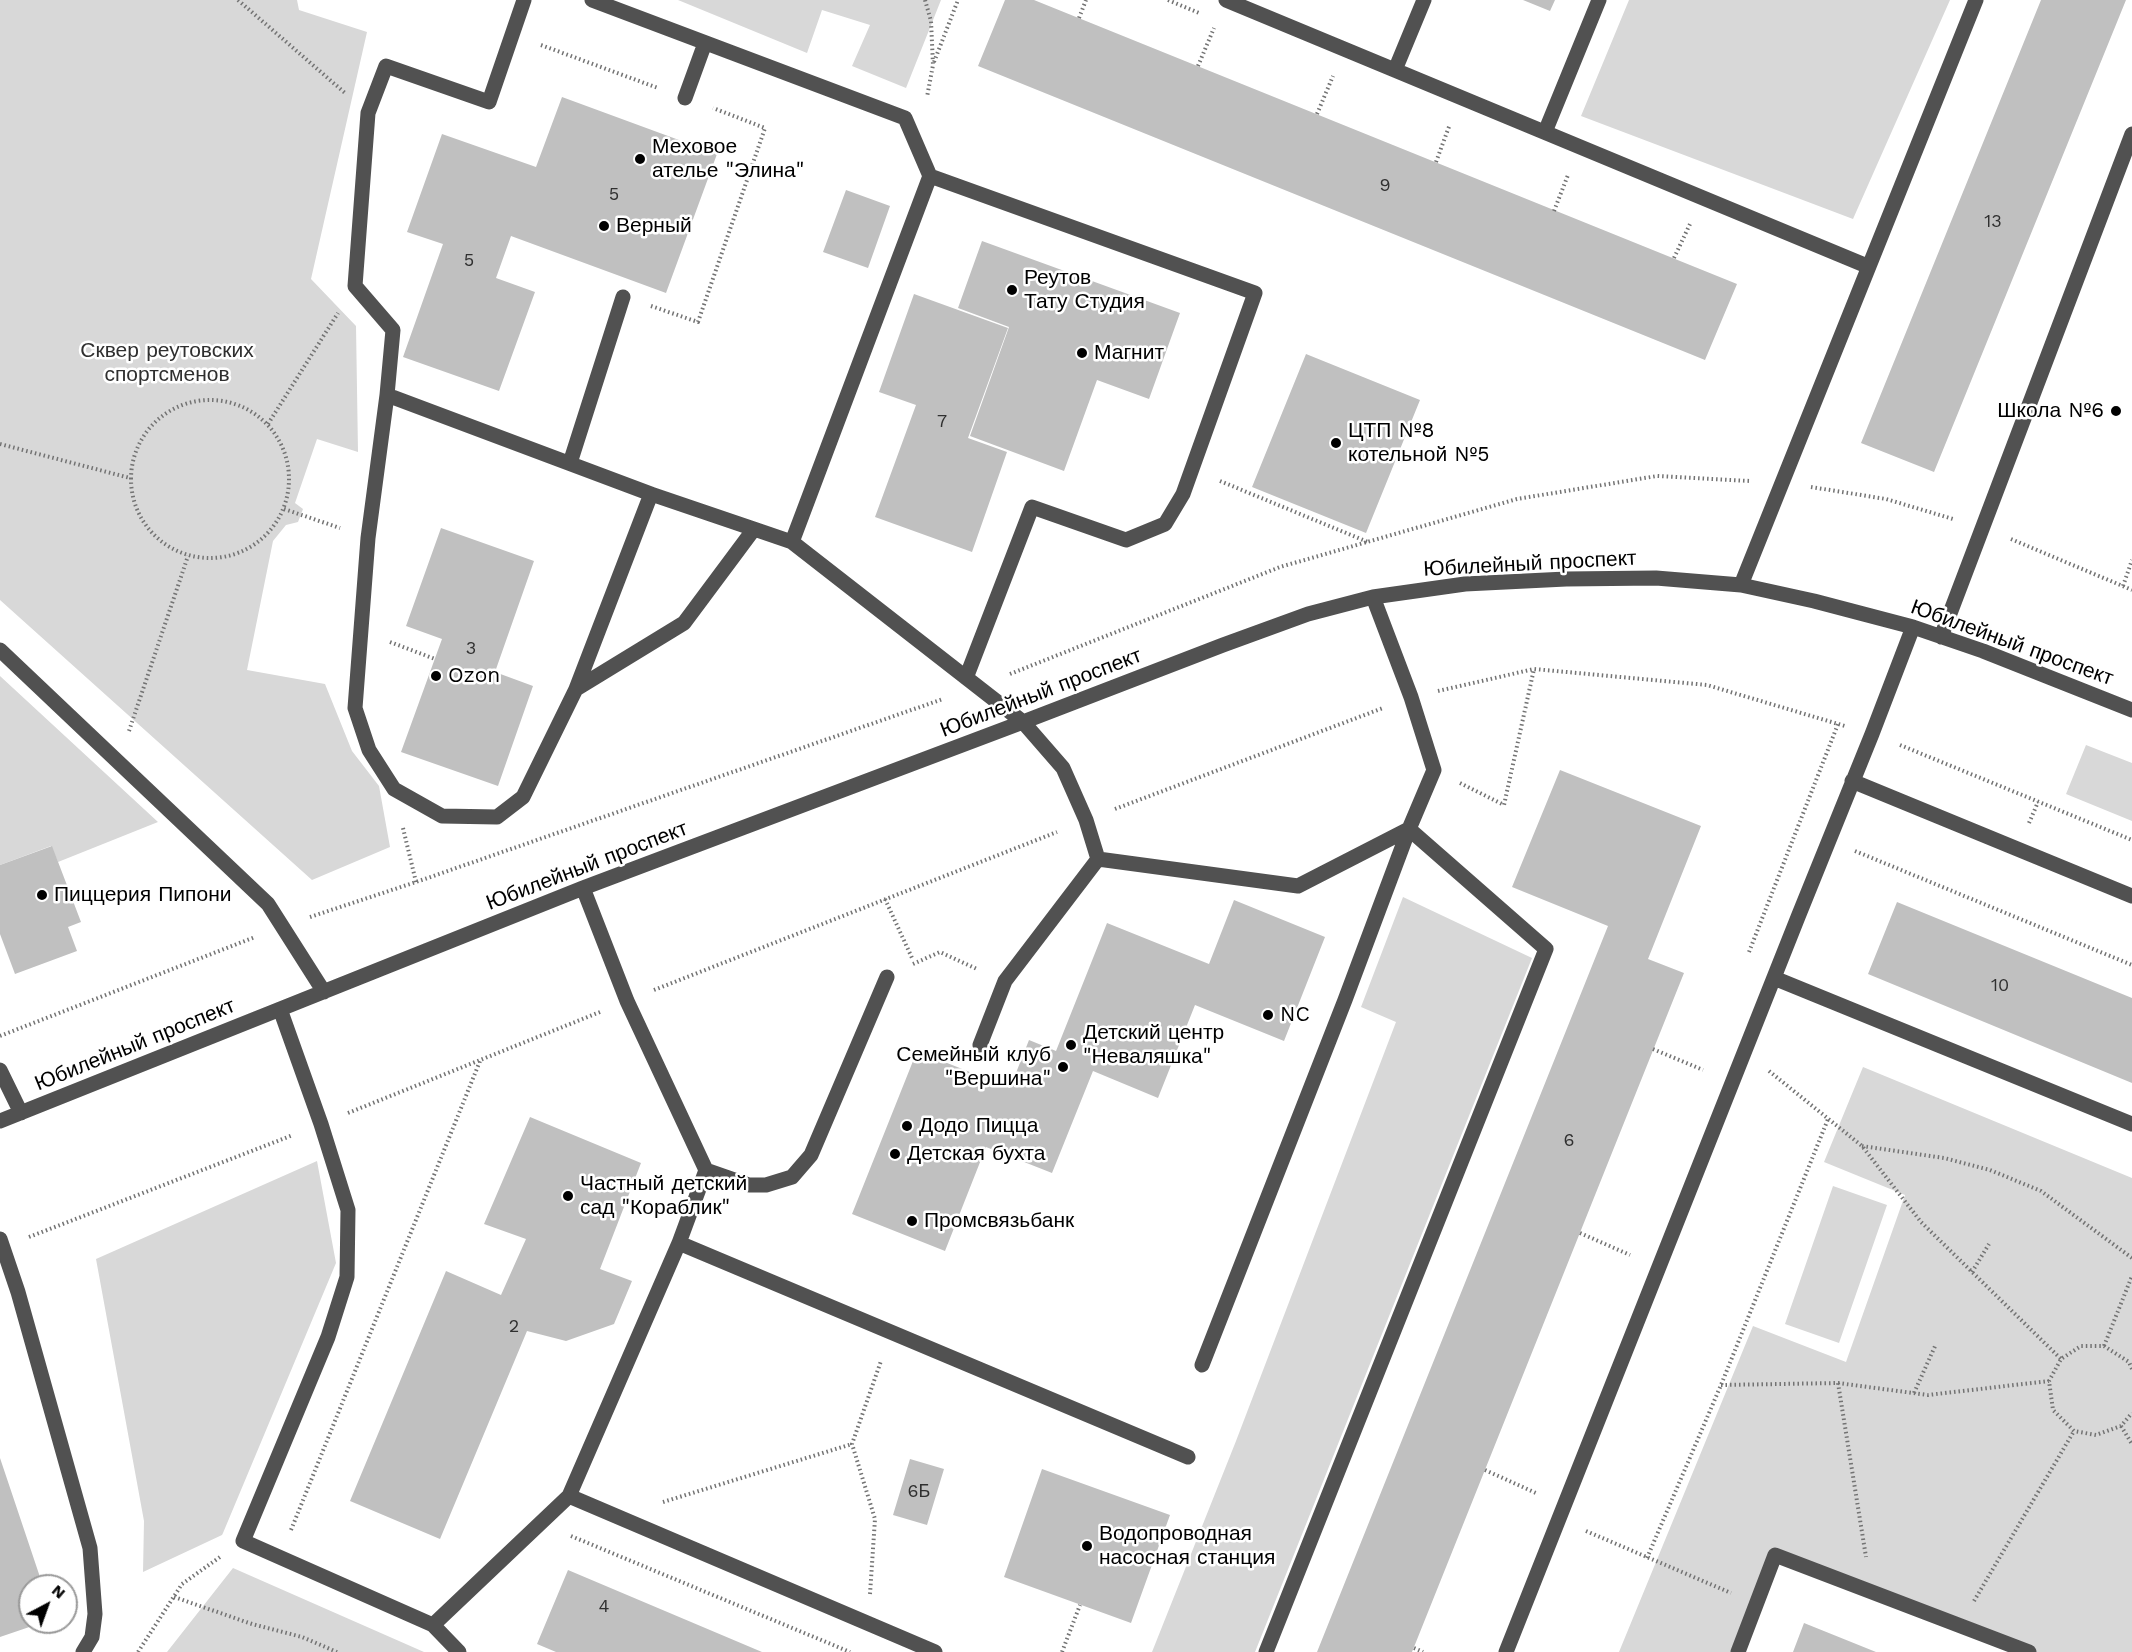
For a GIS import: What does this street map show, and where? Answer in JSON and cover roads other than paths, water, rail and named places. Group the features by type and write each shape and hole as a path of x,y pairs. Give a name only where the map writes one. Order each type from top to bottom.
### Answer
{"street":[{"path":"524,0 489,102 386,66 368,113 355,286 393,330 368,538 356,708 369,750 394,789 442,816 496,817 523,797 576,689 651,494"},
{"path":"592,0 905,118 930,176 792,542"},
{"path":"1226,0 1867,266"},
{"path":"1395,70 1424,0"},
{"path":"1545,132 1599,0"},
{"path":"1741,585 1867,266 1976,0"},
{"path":"685,98 705,43"},
{"path":"1941,637 2132,134"},
{"path":"930,176 1255,292 1183,494 1165,524 1126,540 1032,507 966,678"},
{"path":"570,463 623,297"},
{"path":"387,395 651,494 792,542 1023,722 1063,768 1086,820 1098,859"},
{"path":"576,689 684,622 754,529"},
{"name":"Юбилейный проспект","path":"0,1121 583,888 1223,645 1308,614 1374,597 1465,584 1566,579 1656,578 1741,585 1913,627 2016,664 2132,710"},
{"path":"1202,1365 1345,1000 1409,829 1434,770 1411,697 1374,597"},
{"path":"1506,1652 1913,627"},
{"path":"0,650 268,904 324,992"},
{"path":"1852,782 2132,896"},
{"path":"1098,859 1298,886 1409,829"},
{"path":"1266,1652 1546,949 1409,829"},
{"path":"980,1045 1005,981 1098,859"},
{"path":"583,888 627,1001 706,1170 749,1185 766,1185 792,1177 811,1155 887,977"},
{"path":"1774,978 2132,1124"},
{"path":"280,1009 321,1124 348,1210 347,1277 328,1337 243,1541 433,1625 459,1652"},
{"path":"0,1070 21,1113"},
{"path":"433,1625 569,1496 678,1243 706,1170"},
{"path":"1,1243 90,1548 95,1614 92,1637 83,1652"},
{"path":"678,1243 1188,1457"},
{"path":"569,1496 935,1652"},
{"path":"1738,1652 1775,1555 2029,1652"}],"place":[{"name":"Меховое ателье \"Элина\"","path":"640,159"},
{"name":"Верный","path":"604,226"},
{"name":"Реутов Тату Студия","path":"1012,290"},
{"name":"Магнит","path":"1082,353"},
{"name":"Школа №6","path":"2116,411"},
{"name":"ЦТП №8 котельной №5","path":"1336,443"},
{"name":"Ozon","path":"436,676"},
{"name":"Пиццерия Пипони","path":"42,895"},
{"name":"NC","path":"1268,1015"},
{"name":"Детский центр \"Неваляшка\"","path":"1071,1045"},
{"name":"Семейный клуб \"Вершина\"","path":"1063,1067"},
{"name":"Додо Пицца","path":"907,1126"},
{"name":"Детская бухта","path":"895,1154"},
{"name":"Частный детский сад \"Кораблик\"","path":"568,1196"},
{"name":"Промсвязьбанк","path":"912,1221"},
{"name":"Водопроводная насосная станция","path":"1087,1546"}],"park label":[{"name":"Сквер реутовских спортсменов","path":"167,363"}]}
